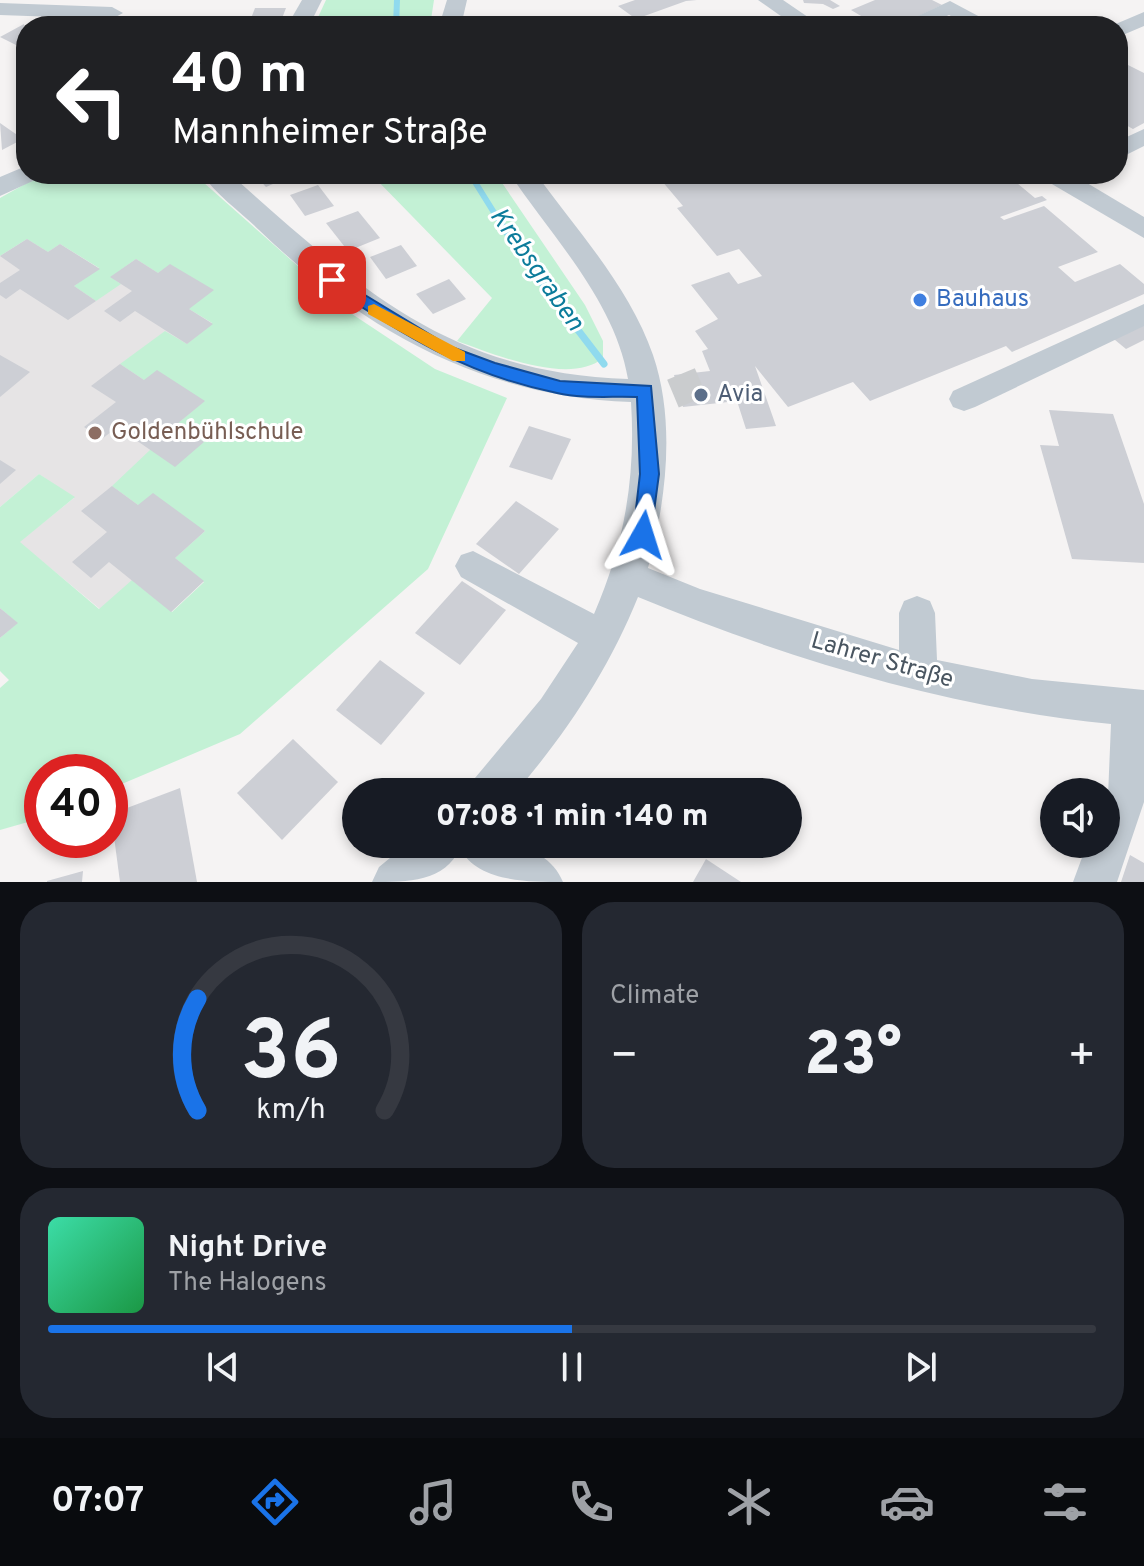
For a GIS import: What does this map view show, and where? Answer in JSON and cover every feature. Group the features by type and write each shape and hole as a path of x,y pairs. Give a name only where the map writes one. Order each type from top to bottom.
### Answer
{"street":[{"path":"768,0 794,16"},
{"path":"923,16 944,3 968,16"},
{"path":"0,9 113,13"},
{"path":"226,184 332,280 383,317 443,350 491,369 560,387 645,391"},
{"path":"502,778 525,753 603,636 630,577 643,535 650,474 645,391 635,349 609,295 530,184"},
{"path":"1070,184 1144,229"},
{"path":"964,399 1144,314"},
{"path":"473,566 566,619 603,636"},
{"name":"Lahrer Straße","path":"630,577 696,604 918,674 1032,698 1136,709"},
{"path":"917,613 918,674"},
{"path":"1095,882 1128,790 1136,740 1136,709"},
{"path":"394,882 424,858"},
{"path":"502,858 539,881"}],"shaded area":[{"name":"Goldenbühlschule","path":"27,239 60,244 100,269 74,286 120,283 110,277 136,259 170,264 190,309 213,324 157,370 205,401 204,442 175,467 153,493 205,531 176,558 204,581 171,612 100,609 19,542 74,498 39,474 0,507 0,256"}],"green space":[{"path":"326,0 434,0 432,16 319,16"},
{"path":"25,184 205,184 352,314 435,369 507,398 428,569 240,734 128,781 128,754 24,754 24,823 0,830 0,688 9,680 0,671 0,638 17,623 0,608 0,507 39,474 75,497 20,542 99,609 132,580 172,612 204,582 175,558 205,531 138,505 112,486 150,450 204,442 177,424 204,401 144,380 120,364 165,331 187,344 212,323 189,309 170,265 158,273 136,259 111,277 121,284 96,301 74,286 99,268 60,244 48,252 27,239 0,256 0,198"},
{"path":"381,184 503,184 585,305 603,341 603,358 589,366 552,368 531,365 457,341 492,298"}],"building":[{"path":"635,0 697,0 644,16 632,16 618,6"},
{"path":"803,0 830,0 840,6 833,9 823,4 804,3"},
{"path":"875,0 932,0 942,5 918,16 861,16 851,10"},
{"path":"255,8 286,8 283,16 252,16"},
{"path":"16,28 16,45 0,37"},
{"path":"1128,65 1144,73 1144,123 1133,129 1128,126"},
{"path":"0,123 16,134 16,143 2,150"},
{"name":"Bauhaus","path":"664,184 1018,184 1035,198 1042,196 1047,200 1000,217 1004,220 1044,206 1098,252 1058,267 1075,282 1120,264 1144,284 1144,294 1012,352 1006,346 870,401 853,382 788,407 755,366 776,426 746,429 737,401 683,407 674,375 710,371 702,351 708,349 695,331 718,319 691,285 729,272 738,284 762,276 739,249 717,256 677,208 683,206"},
{"path":"318,185 334,206 305,216 290,195"},
{"path":"358,211 380,238 348,251 326,223"},
{"path":"27,239 48,252 60,244 100,269 74,286 96,301 68,320 20,289 6,299 0,295 0,283 20,270 0,256"},
{"path":"401,245 417,266 386,279 370,257"},
{"path":"136,259 158,273 170,264 214,290 189,309 213,324 187,344 135,311 120,322 104,311 132,291 110,277"},
{"path":"449,279 466,299 433,314 416,294"},
{"path":"1144,319 1144,340 1126,349 1109,335"},
{"path":"0,355 30,372 0,397"},
{"path":"120,364 144,380 157,370 205,401 177,424 204,442 175,467 117,427 102,439 84,427 116,402 91,386"},
{"path":"1049,410 1113,414 1144,504 1144,563 1072,559 1040,445 1059,446"},
{"path":"529,426 571,439 552,480 509,467"},
{"path":"0,460 16,470 0,484"},
{"path":"112,486 138,505 153,493 205,531 175,558 204,581 171,612 109,562 91,578 72,562 107,532 81,511"},
{"path":"516,501 559,529 519,574 476,544"},
{"path":"462,581 506,610 460,665 415,633"},
{"path":"0,608 18,623 0,638"},
{"path":"380,660 425,693 381,745 336,710"},
{"path":"293,739 338,782 282,840 237,793"},
{"path":"180,788 197,882 120,882 117,858 128,858 128,808"},
{"path":"1130,855 1144,863 1144,882 1121,882"},
{"path":"706,859 741,882 693,882"},
{"path":"83,871 82,882 47,882 47,881"}],"waterway":[{"name":"Krebsgraben","path":"396,16 397,0"},
{"name":"Krebsgraben","path":"476,184 503,227"},
{"name":"Krebsgraben","path":"502,225 525,261 604,364"}],"tunnel":[{"path":"681,374 694,405"}],"slow traffic":[{"path":"374,310 459,356"}],"place":[{"name":"Bauhaus","path":"920,300"},
{"name":"Avia","path":"701,395"},
{"name":"Goldenbühlschule","path":"95,433"}],"route":[{"path":"332,280 383,317 443,350 491,369 560,387 645,391 650,474 643,535"}]}
